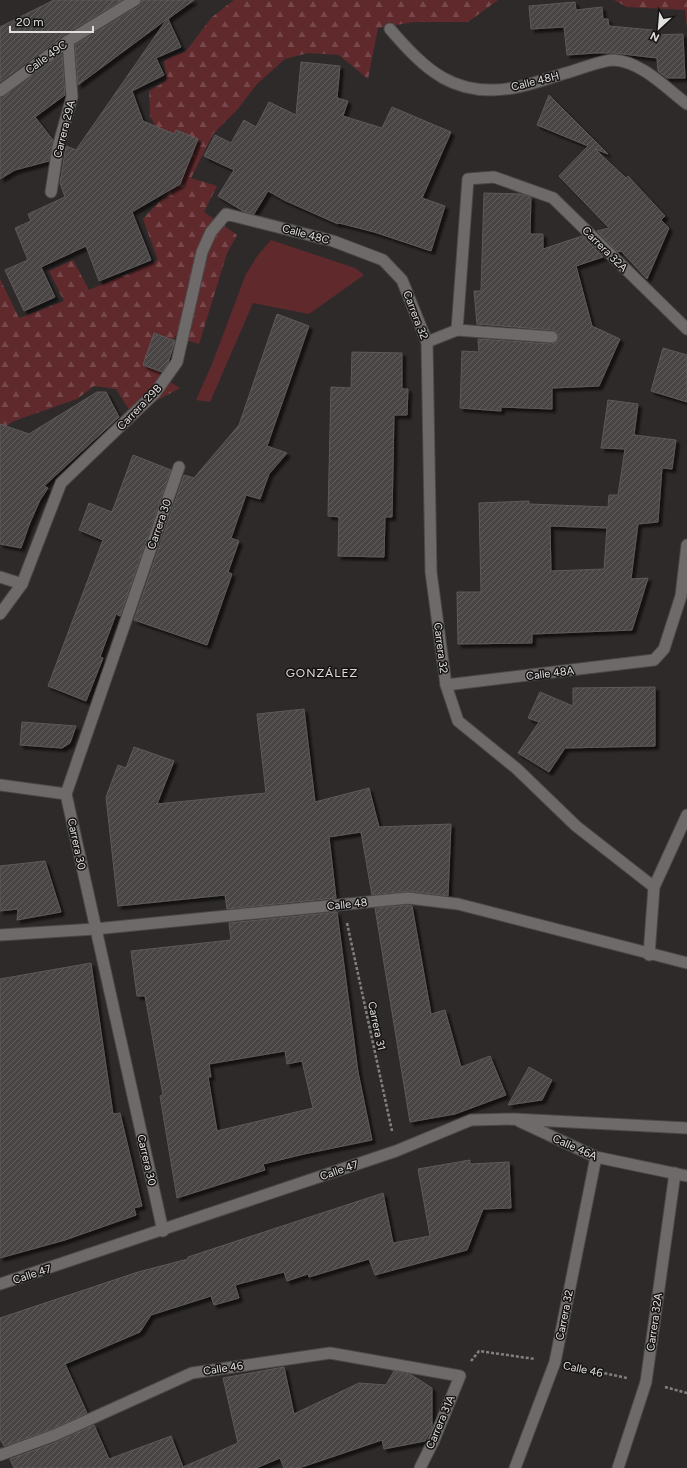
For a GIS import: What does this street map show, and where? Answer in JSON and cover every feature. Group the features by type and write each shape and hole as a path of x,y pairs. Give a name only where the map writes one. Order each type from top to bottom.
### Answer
{"street":[{"name":"Calle 49C","path":"0,90 68,41 134,0"},
{"name":"Calle 48H","path":"390,29 412,55 426,67 452,84 481,91 514,88 612,60 638,67 687,104"},
{"name":"Carrera 29A","path":"51,192 58,147 72,97 68,41"},
{"name":"Carrera 32A","path":"457,330 468,178 494,177 553,198 687,328"},
{"name":"Calle 48C","path":"226,214 334,241 384,260"},
{"name":"Carrera 29B","path":"22,584 61,483 155,393 177,362 202,252 211,232 226,214"},
{"name":"Carrera 32","path":"384,260 402,280 427,342 431,572 446,686 458,721 517,769 576,826 654,887"},
{"path":"427,342 457,330 552,337"},
{"name":"Carrera 30","path":"163,1231 66,794 179,467"},
{"name":"Calle 48A","path":"446,686 654,660 664,649 681,596 687,545"},
{"path":"0,577 22,584 0,614"},
{"path":"0,785 66,794"},
{"path":"649,955 654,887 687,815"},
{"name":"Calle 48","path":"0,935 95,929 408,898 458,904 687,964"},
{"name":"Calle 47","path":"0,1284 163,1231 396,1150 471,1120 514,1119 687,1128"},
{"name":"Calle 46A","path":"514,1119 596,1157 687,1176"},
{"name":"Carrera 32","path":"515,1468 555,1362 596,1157"},
{"name":"Carrera 32A","path":"618,1468 646,1382 675,1173"},
{"name":"Calle 46","path":"0,1455 55,1435 192,1373 330,1353 460,1376"},
{"name":"Carrera 31A","path":"420,1468 434,1440 460,1376"}],"path":[{"name":"Carrera 31","path":"343,905 396,1150"},
{"name":"Calle 46","path":"478,1351 555,1362 646,1382 687,1393"}],"green space":[{"path":"234,0 498,0 468,22 414,22 378,28 368,79 339,55 308,53 285,59 257,84 237,110 213,134 191,178 217,186 204,212 237,235 227,253 199,344 175,336 160,376 180,388 150,404 130,411 116,389 94,386 77,399 14,421 0,430 0,279 19,318 64,301 49,271 73,260 89,290 158,260 143,219 167,193 156,175 165,143 150,116 149,91 166,81 164,60 186,51 212,17"},
{"path":"614,0 687,0 687,27 685,10 627,7"},
{"path":"271,240 355,268 364,275 309,314 253,303 210,402 196,400 212,364 246,274 258,255"}],"building":[{"path":"54,0 122,0 64,35 0,82 0,27"},
{"path":"142,0 194,0 168,19 181,47 156,58 164,75 132,91 143,121 174,134 176,130 198,139 180,184 132,212 151,260 99,281 86,246 41,267 55,297 24,311 5,270 28,260 15,228 31,221 28,214 65,197 60,183 66,146 76,150 167,19 78,85 75,45 139,6"},
{"path":"575,2 576,10 602,7 603,19 608,19 609,26 653,30 652,35 683,34 685,78 667,78 658,71 657,58 614,53 567,55 564,27 531,29 529,6"},
{"path":"62,54 65,95 35,117 53,140 49,161 15,170 0,179 0,98"},
{"path":"301,62 340,66 337,98 348,101 343,116 382,128 392,107 451,132 422,198 445,206 431,251 374,232 338,224 284,200 268,191 254,214 243,211 218,196 234,170 204,156 215,135 231,143 244,120 256,127 269,102 296,115"},
{"path":"549,95 608,154 595,149 626,178 628,176 665,216 661,220 669,228 647,279 621,251 618,252 597,231 609,228 559,176 588,146 537,125"},
{"path":"484,193 522,194 531,197 530,234 543,234 543,249 582,236 603,257 576,266 592,326 620,339 599,386 552,388 552,409 501,407 501,411 460,408 462,351 479,352 478,339 551,344 555,343 559,338 558,334 553,330 477,324 474,291 481,291"},
{"path":"277,314 309,326 267,446 287,453 269,474 260,499 246,495 231,538 239,541 228,572 232,574 207,645 134,620 184,475 194,478 239,425"},
{"path":"154,333 175,341 168,363 162,372 143,365"},
{"path":"663,348 687,355 687,402 651,391"},
{"path":"352,352 402,353 402,389 408,389 407,415 394,415 392,517 385,517 384,557 338,556 339,517 328,516 331,387 351,388"},
{"path":"97,392 106,392 119,417 44,486 48,488 40,500 21,548 0,544 0,424 29,434"},
{"path":"608,400 638,404 634,435 676,440 672,469 662,468 658,522 638,524 631,579 648,578 632,630 532,634 532,643 458,644 457,592 481,592 479,503 529,501 529,504 608,507 609,495 618,495 625,449 601,448","holes":["550,526 607,528 604,569 551,571"]},
{"path":"133,455 171,470 120,616 116,614 100,657 103,658 86,701 48,686 103,540 79,530 89,503 112,512"},
{"path":"655,687 655,746 565,748 549,772 518,753 539,722 528,718 540,692 573,706 573,688"},
{"path":"304,709 315,802 369,788 379,827 451,824 448,896 409,891 372,895 361,832 329,837 336,898 227,909 225,895 118,906 106,797 118,765 126,768 134,747 174,761 157,804 266,793 257,714"},
{"path":"22,722 76,726 70,743 62,748 20,745"},
{"path":"45,861 61,912 17,920 18,909 0,911 0,866"},
{"path":"408,905 412,906 431,1014 445,1010 461,1067 490,1056 506,1095 455,1114 410,1122 375,908"},
{"path":"337,912 358,1072 372,1140 263,1164 265,1170 177,1198 160,1096 163,1095 145,996 137,996 131,951 231,940 229,923","holes":["285,1051 287,1064 302,1061 313,1108 217,1131 208,1077 211,1077 209,1064"]},
{"path":"91,963 113,1114 120,1113 142,1206 134,1208 136,1215 65,1240 0,1258 0,979"},
{"path":"529,1067 552,1080 542,1100 508,1105"},
{"path":"470,1160 470,1164 509,1162 511,1208 483,1209 467,1250 375,1275 369,1259 309,1277 308,1274 287,1281 284,1272 235,1285 239,1298 214,1305 211,1296 151,1315 140,1332 65,1364 87,1413 52,1429 4,1446 0,1439 0,1318 138,1272 188,1259 188,1257 383,1193 393,1243 430,1236 418,1169"},
{"path":"284,1367 294,1414 359,1383 386,1385 394,1371 410,1374 432,1388 432,1427 425,1441 384,1449 382,1440 299,1468 284,1468 280,1458 256,1468 14,1468 10,1459 57,1442 94,1425 109,1459 171,1436 183,1467 238,1443 223,1378"}],"district":[{"name":"GONZÁLEZ","path":"322,673"}]}
